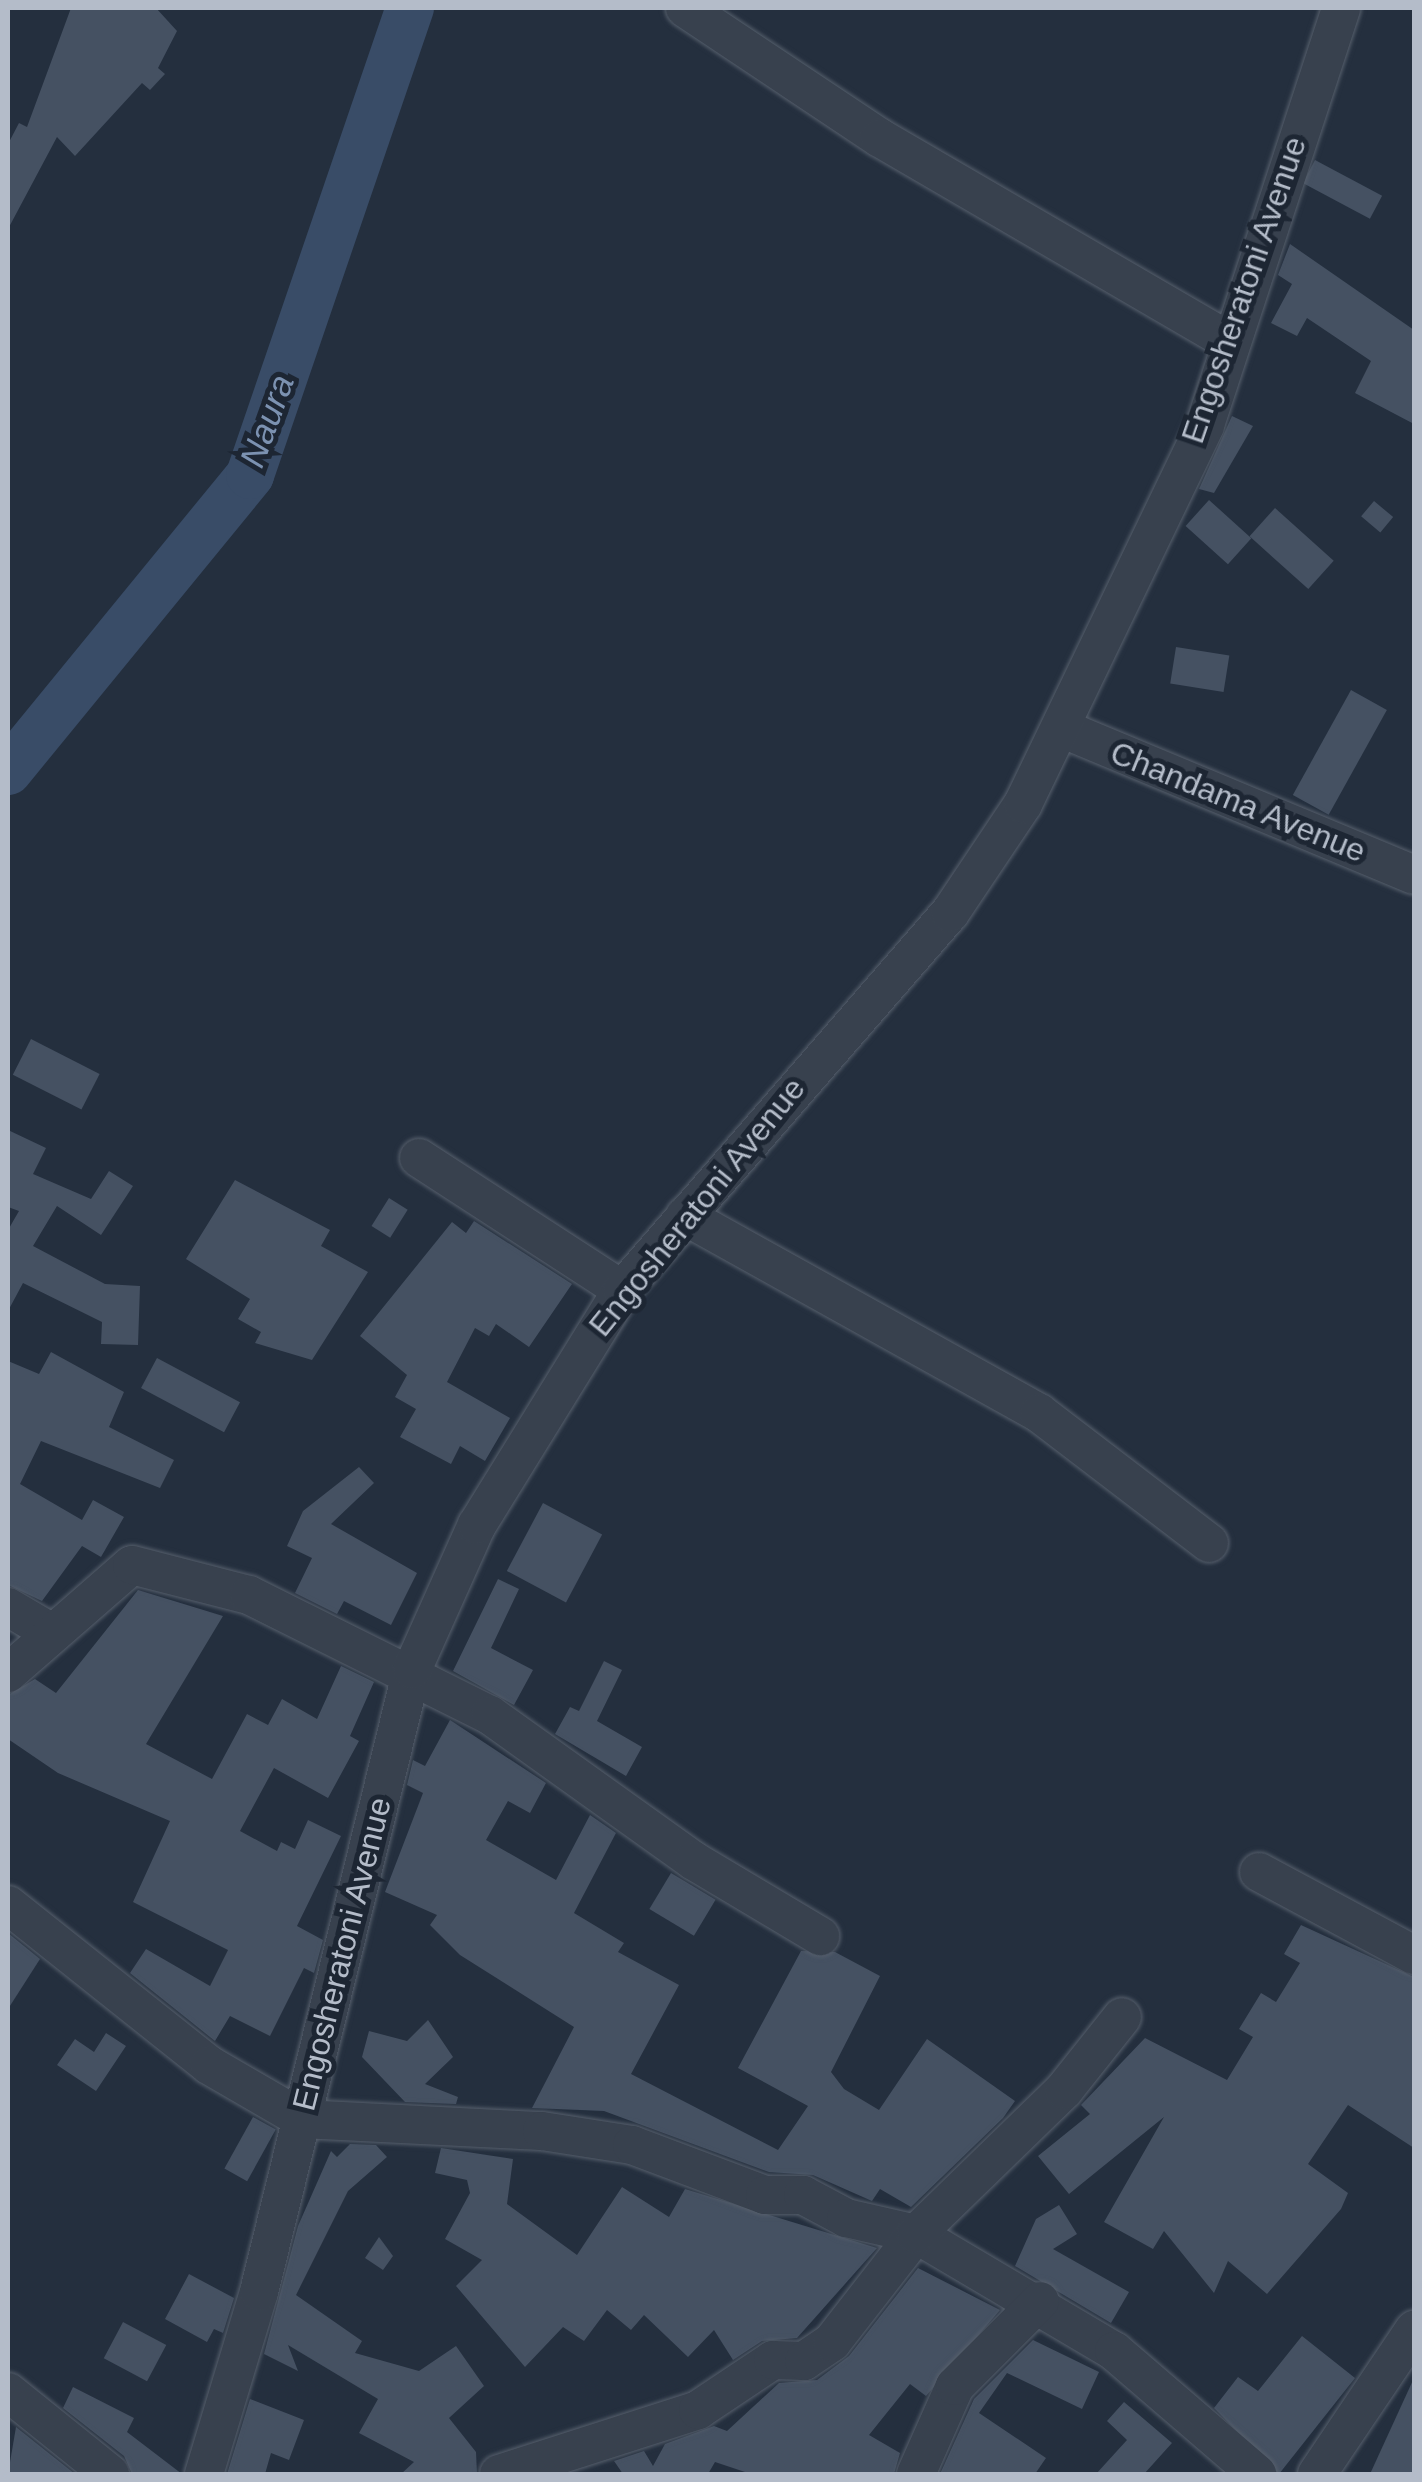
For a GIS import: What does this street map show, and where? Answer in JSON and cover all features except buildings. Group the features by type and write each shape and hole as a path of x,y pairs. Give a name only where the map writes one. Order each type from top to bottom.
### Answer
{"street":[{"path":"685,8 880,138 1227,340"},
{"name":"Engosheratoni Avenue","path":"204,2474 302,2119 412,1670 501,1480 622,1290 950,913 1061,728 1204,425 1227,340 1341,8"},
{"name":"Chandama Avenue","path":"1061,728 1414,875"},
{"path":"420,1158 622,1290"},
{"path":"685,1216 1039,1412 1209,1543"},
{"path":"8,1672 47,1630 145,1564 249,1595 412,1670 820,1936"},
{"path":"8,1607 47,1630"},
{"path":"1258,1872 1414,1955"},
{"path":"8,1904 209,2064 302,2119 542,2131 632,2145 765,2195 803,2195 846,2218 916,2234 1040,2301 1114,2351 1256,2474"},
{"path":"498,2474 698,2410 774,2360 804,2361 832,2342 916,2234 1064,2090 1122,2016"},
{"path":"916,2474 955,2386 1040,2301"},
{"path":"1317,2474 1414,2330"},
{"path":"8,2392 110,2474"}],"waterway":[{"name":"Naura","path":"8,771 250,475 410,8"}]}
